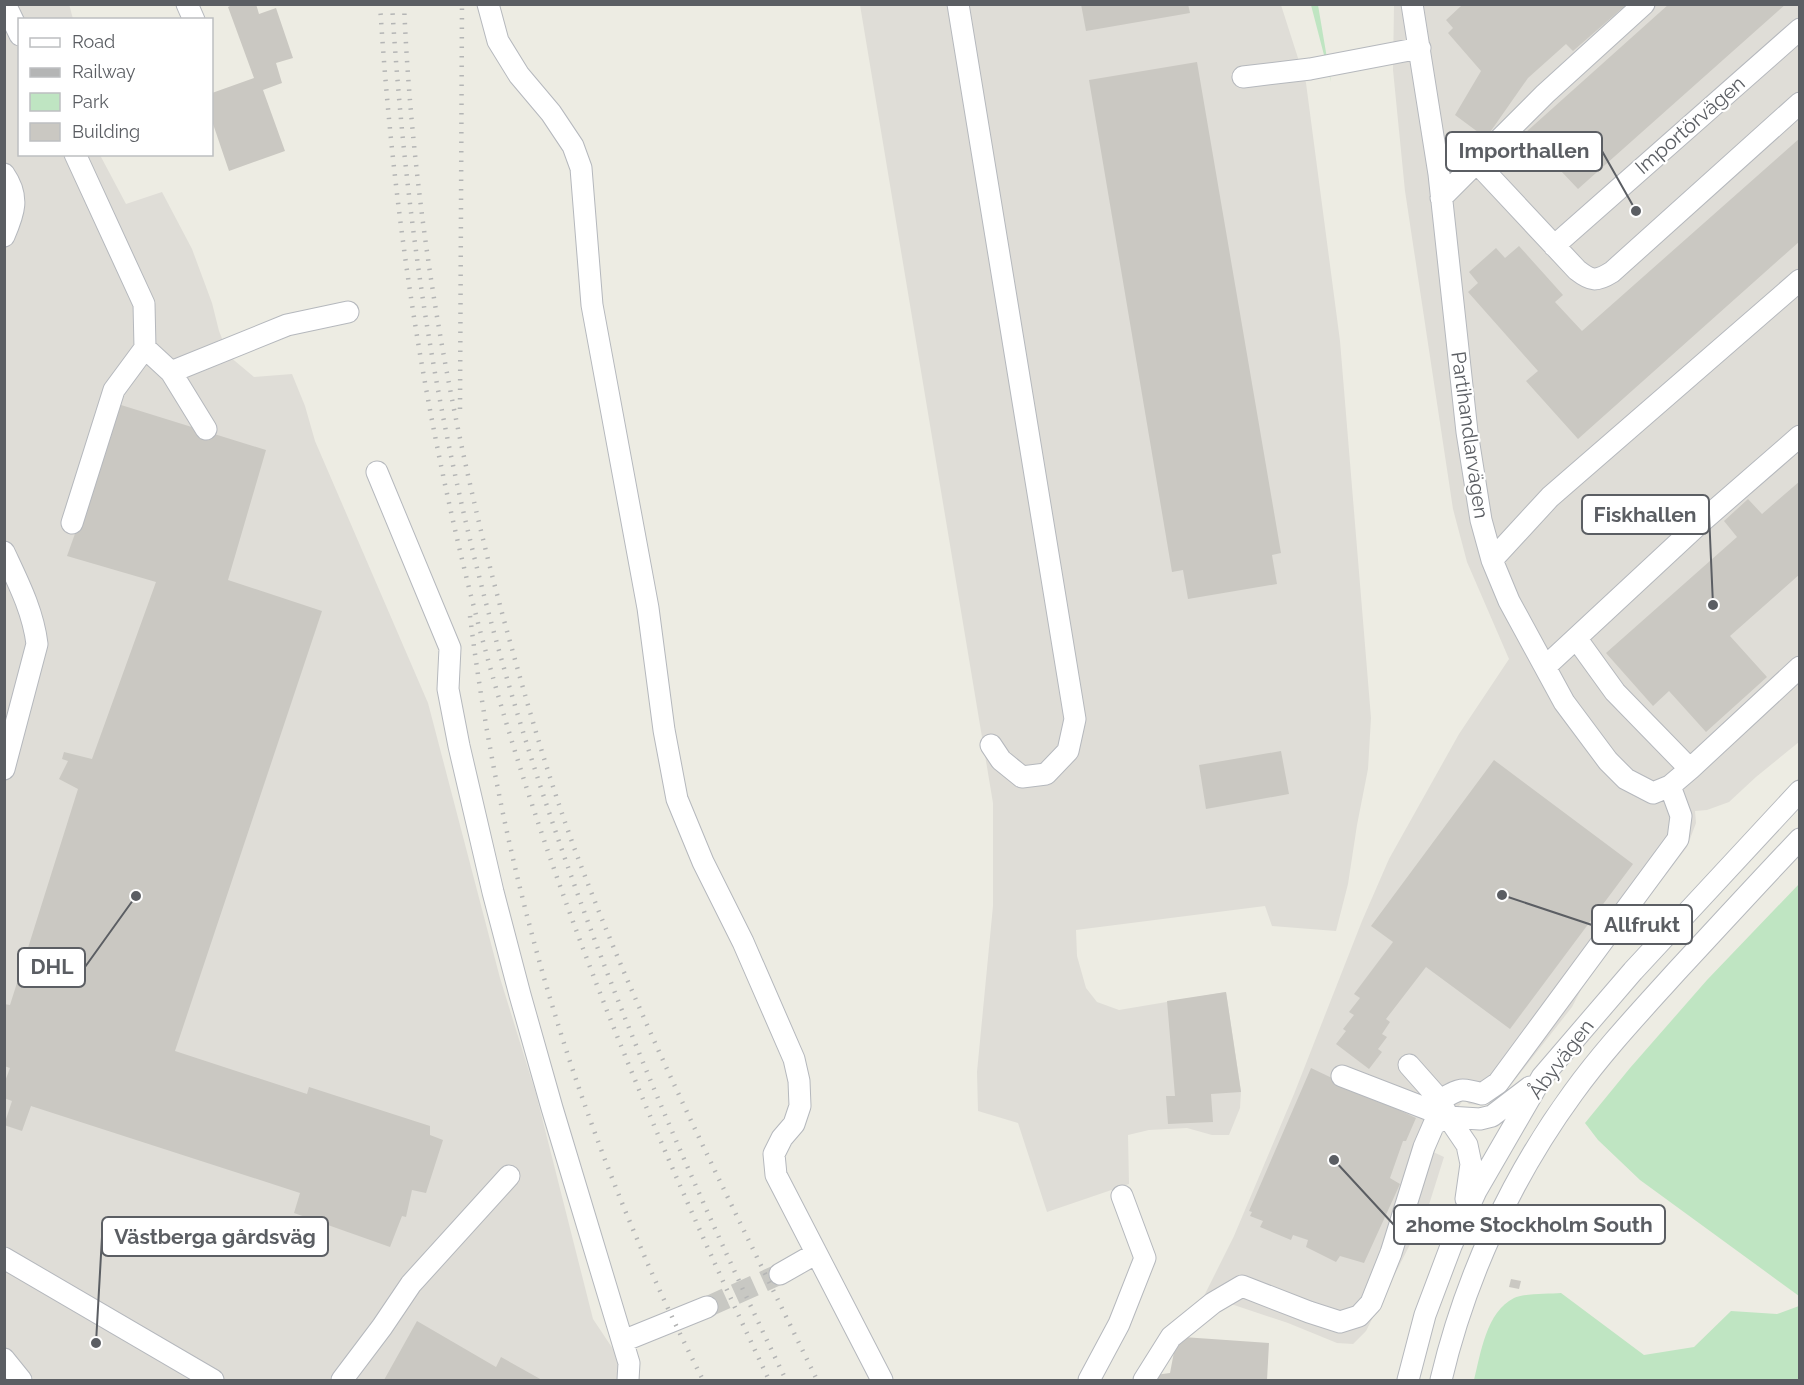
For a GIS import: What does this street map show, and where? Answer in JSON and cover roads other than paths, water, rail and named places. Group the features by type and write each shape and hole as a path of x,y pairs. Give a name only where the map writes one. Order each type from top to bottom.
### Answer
{"street":[{"path":"5,4 18,31"},
{"path":"488,4 498,41 519,75 551,113 573,146 581,168 592,305 648,608 664,730 677,799 703,862 744,942 794,1059 799,1081 800,1106 794,1124 782,1138 774,1154 776,1175 882,1380"},
{"path":"957,4 1075,719 1068,751 1046,774 1022,777 1001,760 991,745"},
{"name":"Partihandlarvägen","path":"1412,4 1442,198 1467,432 1480,520 1492,560 1509,601 1564,702 1608,761 1626,779 1653,793 1670,786"},
{"path":"1442,198 1545,94 1644,4"},
{"name":"Importörvägen","path":"1554,246 1800,29"},
{"path":"1243,77 1310,69 1420,48"},
{"path":"1477,163 1577,270 1588,278 1601,279 1612,272 1800,103"},
{"path":"72,523 114,390 145,348 144,304 76,156"},
{"path":"4,174 14,197 15,211 4,236"},
{"path":"1492,560 1550,497 1800,280"},
{"path":"171,372 287,325 348,312"},
{"path":"145,348 171,372 206,429"},
{"path":"1545,667 1700,523 1800,436"},
{"path":"378,472 450,648 448,689 456,735 499,915 552,1108 623,1341 629,1363 628,1380"},
{"path":"4,552 28,606 37,644 4,769"},
{"path":"1576,638 1615,692 1690,769"},
{"path":"1144,1380 1171,1337 1213,1304 1242,1286 1340,1322 1359,1316 1371,1303 1391,1253 1424,1147 1434,1124 1457,1089 1482,1094 1498,1083 1678,839 1681,816 1670,786 1800,667"},
{"name":"Åbyvägen","path":"1408,1380 1425,1315 1464,1218 1503,1141 1542,1077 1633,971 1800,791"},
{"name":"Åbyvägen","path":"1441,1380 1463,1302 1482,1253 1515,1186 1572,1094 1617,1037 1800,839"},
{"path":"1409,1065 1444,1109 1462,1136 1470,1156 1464,1218"},
{"path":"1342,1076 1480,1119 1492,1116 1542,1077"},
{"path":"342,1380 411,1284 509,1176"},
{"path":"1089,1380 1119,1324 1145,1258 1122,1196"},
{"path":"780,1274 815,1254"},
{"path":"4,1258 213,1380"},
{"path":"623,1341 707,1307"},
{"path":"4,1359 21,1380"}],"tunnel":[{"path":"707,1307 780,1274"}],"railway":[{"path":"380,4 395,174 418,342 450,509 492,674 519,765 581,944 652,1121 769,1380"},
{"path":"392,4 410,202 428,333 452,463 495,638 528,747 603,962 690,1173 786,1380"},
{"path":"404,4 416,167 439,330 454,411 491,570 536,733 573,844 636,1001 817,1380"},
{"path":"460,409 462,4"},
{"path":"470,616 484,716 503,814 526,912 553,1008 584,1104 620,1197 659,1290 703,1380"}],"place":[{"name":"Importhallen","path":"1636,211"},
{"name":"Fiskhallen","path":"1713,605"},
{"name":"Allfrukt","path":"1502,895"},
{"name":"DHL","path":"136,896"},
{"name":"2home Stockholm South","path":"1334,1160"},
{"name":"Västberga gårdsväg","path":"96,1343"}]}
